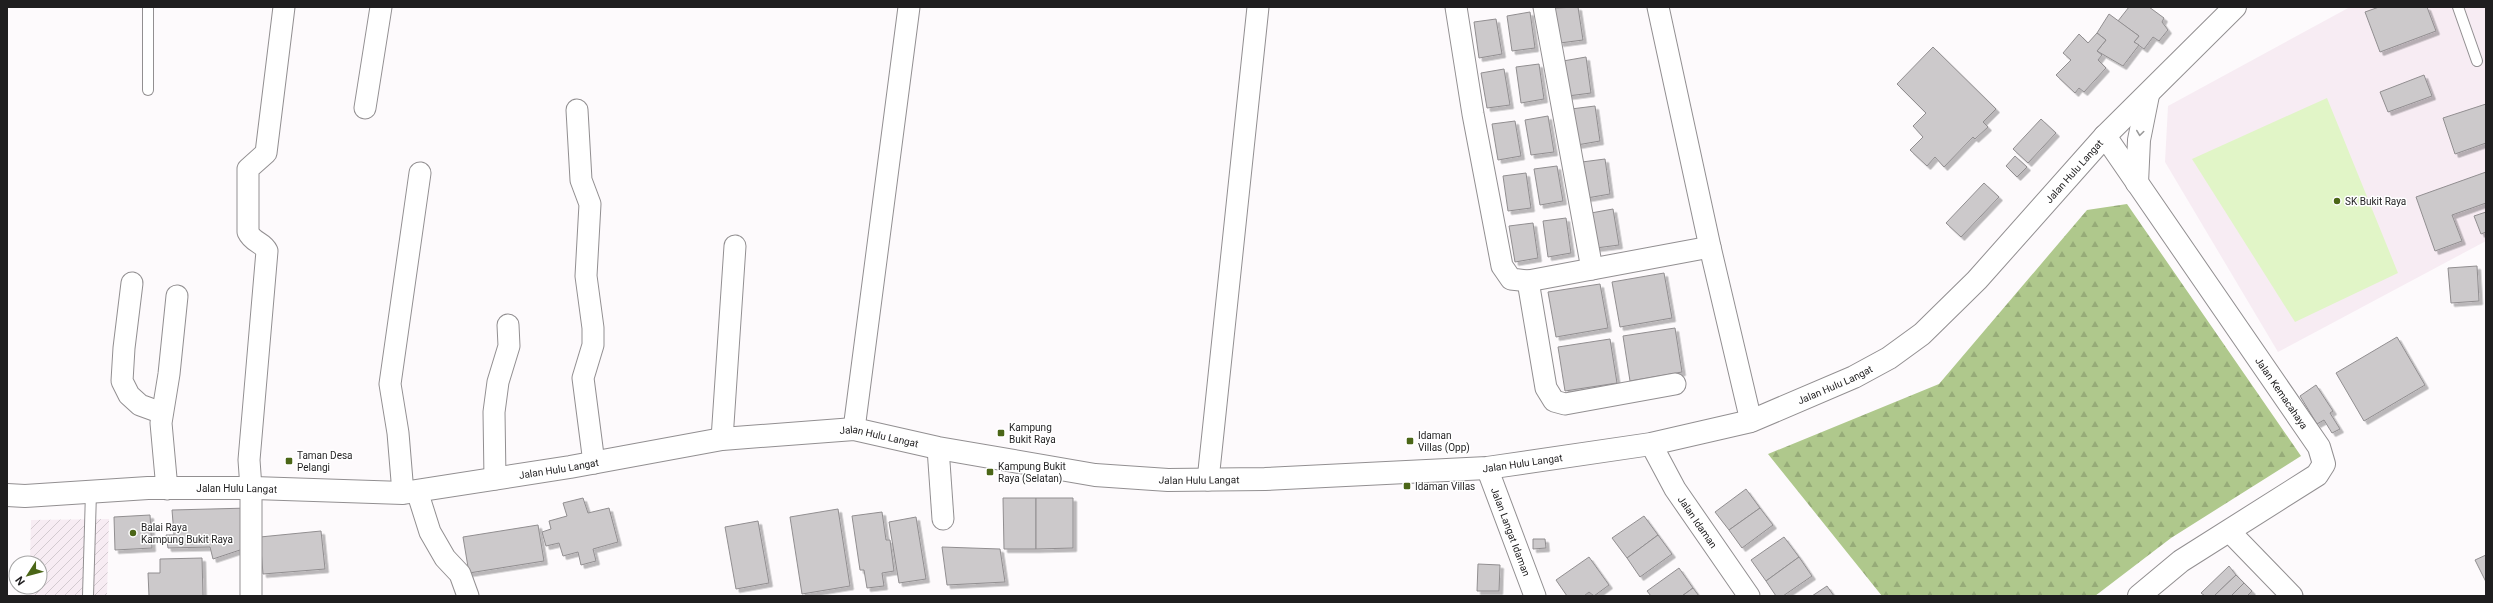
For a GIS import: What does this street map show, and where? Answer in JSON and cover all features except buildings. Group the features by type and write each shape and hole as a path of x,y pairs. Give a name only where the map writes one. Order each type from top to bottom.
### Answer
{"main road":[{"name":"Jalan Hulu Langat","path":"7,495 25,496 167,489 251,488 410,492 594,463 722,439 854,429 938,448 1095,476 1168,480 1208,480 1487,468 1652,444 1751,421 1854,378 1889,358 1922,334 1977,280 2105,136 2148,95 2233,8"},
{"path":"2137,183 2139,140 2148,95"},
{"name":"Jalan Kemacahaya","path":"2105,136 2319,447 2324,464 2317,475 2181,561 2139,596"}],"street":[{"path":"251,596 251,488 249,460 252,406 267,252 264,246 252,240 248,232 248,169 266,153 284,7"},
{"path":"365,108 381,7"},
{"path":"854,429 909,7"},
{"path":"1208,480 1258,7"},
{"path":"1456,7 1473,114 1502,266 1511,279 1528,281 1710,248"},
{"path":"1544,7 1592,269"},
{"path":"1658,7 1710,248 1751,421"},
{"path":"577,110 581,180 590,204 586,276 593,328 593,345 583,378 594,463"},
{"path":"420,173 390,384 410,492 445,558 460,574 468,596"},
{"path":"722,439 735,246"},
{"path":"1528,281 1546,388 1554,401 1565,404 1674,384"},
{"path":"132,283 122,381 129,394 140,405 162,413"},
{"path":"167,489 161,423 169,374 177,296"},
{"path":"495,479 494,412 498,382 509,346 508,325"},
{"name":"Jalan Idaman","path":"1652,444 1675,489 1749,596"},
{"path":"938,448 943,519"},
{"name":"Jalan Langat Idaman","path":"1487,468 1536,596"},
{"path":"2229,531 2292,596"}],"lane":[{"path":"148,7 148,90"},
{"path":"2458,7 2477,61"},
{"path":"88,596 91,492"}],"shaded area":[{"name":"SK Bukit Raya","path":"2350,7 2486,7 2486,241 2278,352 2165,162 2168,106"},
{"path":"109,519 107,596 29,596 48,595 48,555 30,555 31,520"}],"green space":[{"path":"2327,98 2398,273 2295,322 2192,159"},
{"path":"2127,204 2301,456 2171,538 2095,596 1882,596 1768,454 1939,384 2087,210"}],"place":[{"name":"SK Bukit Raya","path":"2337,201"},
{"name":"Kampung Bukit Raya","path":"1001,433"},
{"name":"Idaman Villas (Opp)","path":"1410,441"},
{"name":"Taman Desa Pelangi","path":"289,461"},
{"name":"Kampung Bukit Raya (Selatan)","path":"990,472"},
{"name":"Idaman Villas","path":"1407,486"},
{"name":"Balai Raya Kampung Bukit Raya","path":"133,533"}]}
